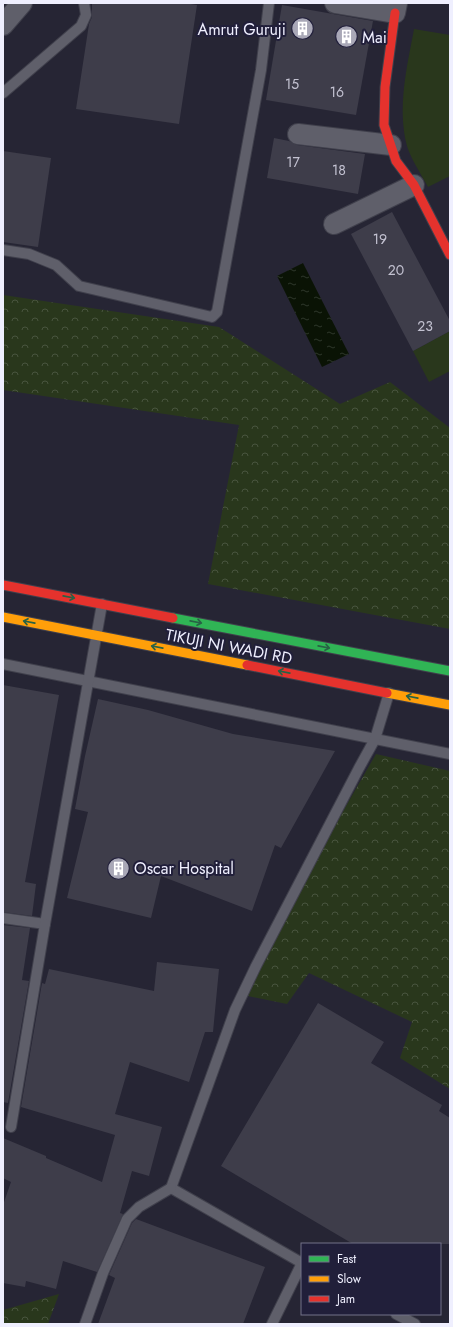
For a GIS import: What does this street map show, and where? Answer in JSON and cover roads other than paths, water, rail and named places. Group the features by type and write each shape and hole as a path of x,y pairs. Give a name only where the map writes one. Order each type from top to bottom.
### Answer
{"main road":[{"path":"396,8 385,87 384,125 396,161 414,185 450,255"},
{"name":"TIKUJI NI WADI RD","path":"3,585 450,671"},
{"name":"TIKUJI NI WADI RD","path":"3,617 450,705"}],"street":[{"path":"3,25 22,3"},
{"path":"334,3 396,8"},
{"path":"298,134 391,145"},
{"path":"334,224 414,185"}],"lane":[{"path":"3,93 81,26 86,15 84,3"},
{"path":"3,250 29,254 56,265 79,286 212,317 217,312 261,70 269,3"},
{"path":"12,1127 45,924 102,604"},
{"path":"3,664 450,754"},
{"path":"85,1324 103,1273 127,1219 148,1200 171,1188 235,1010 267,944 359,768 376,739 389,693"},
{"path":"3,918 45,924"},
{"path":"171,1188 301,1262"},
{"path":"272,1324 301,1265"},
{"path":"398,1315 414,1324"}],"water":[{"path":"303,263 349,354 322,367 277,276"}],"place":[{"name":"Amrut Guruji","path":"302,29"},
{"name":"Mai","path":"347,37"},
{"name":"Oscar Hospital","path":"119,868"}]}
